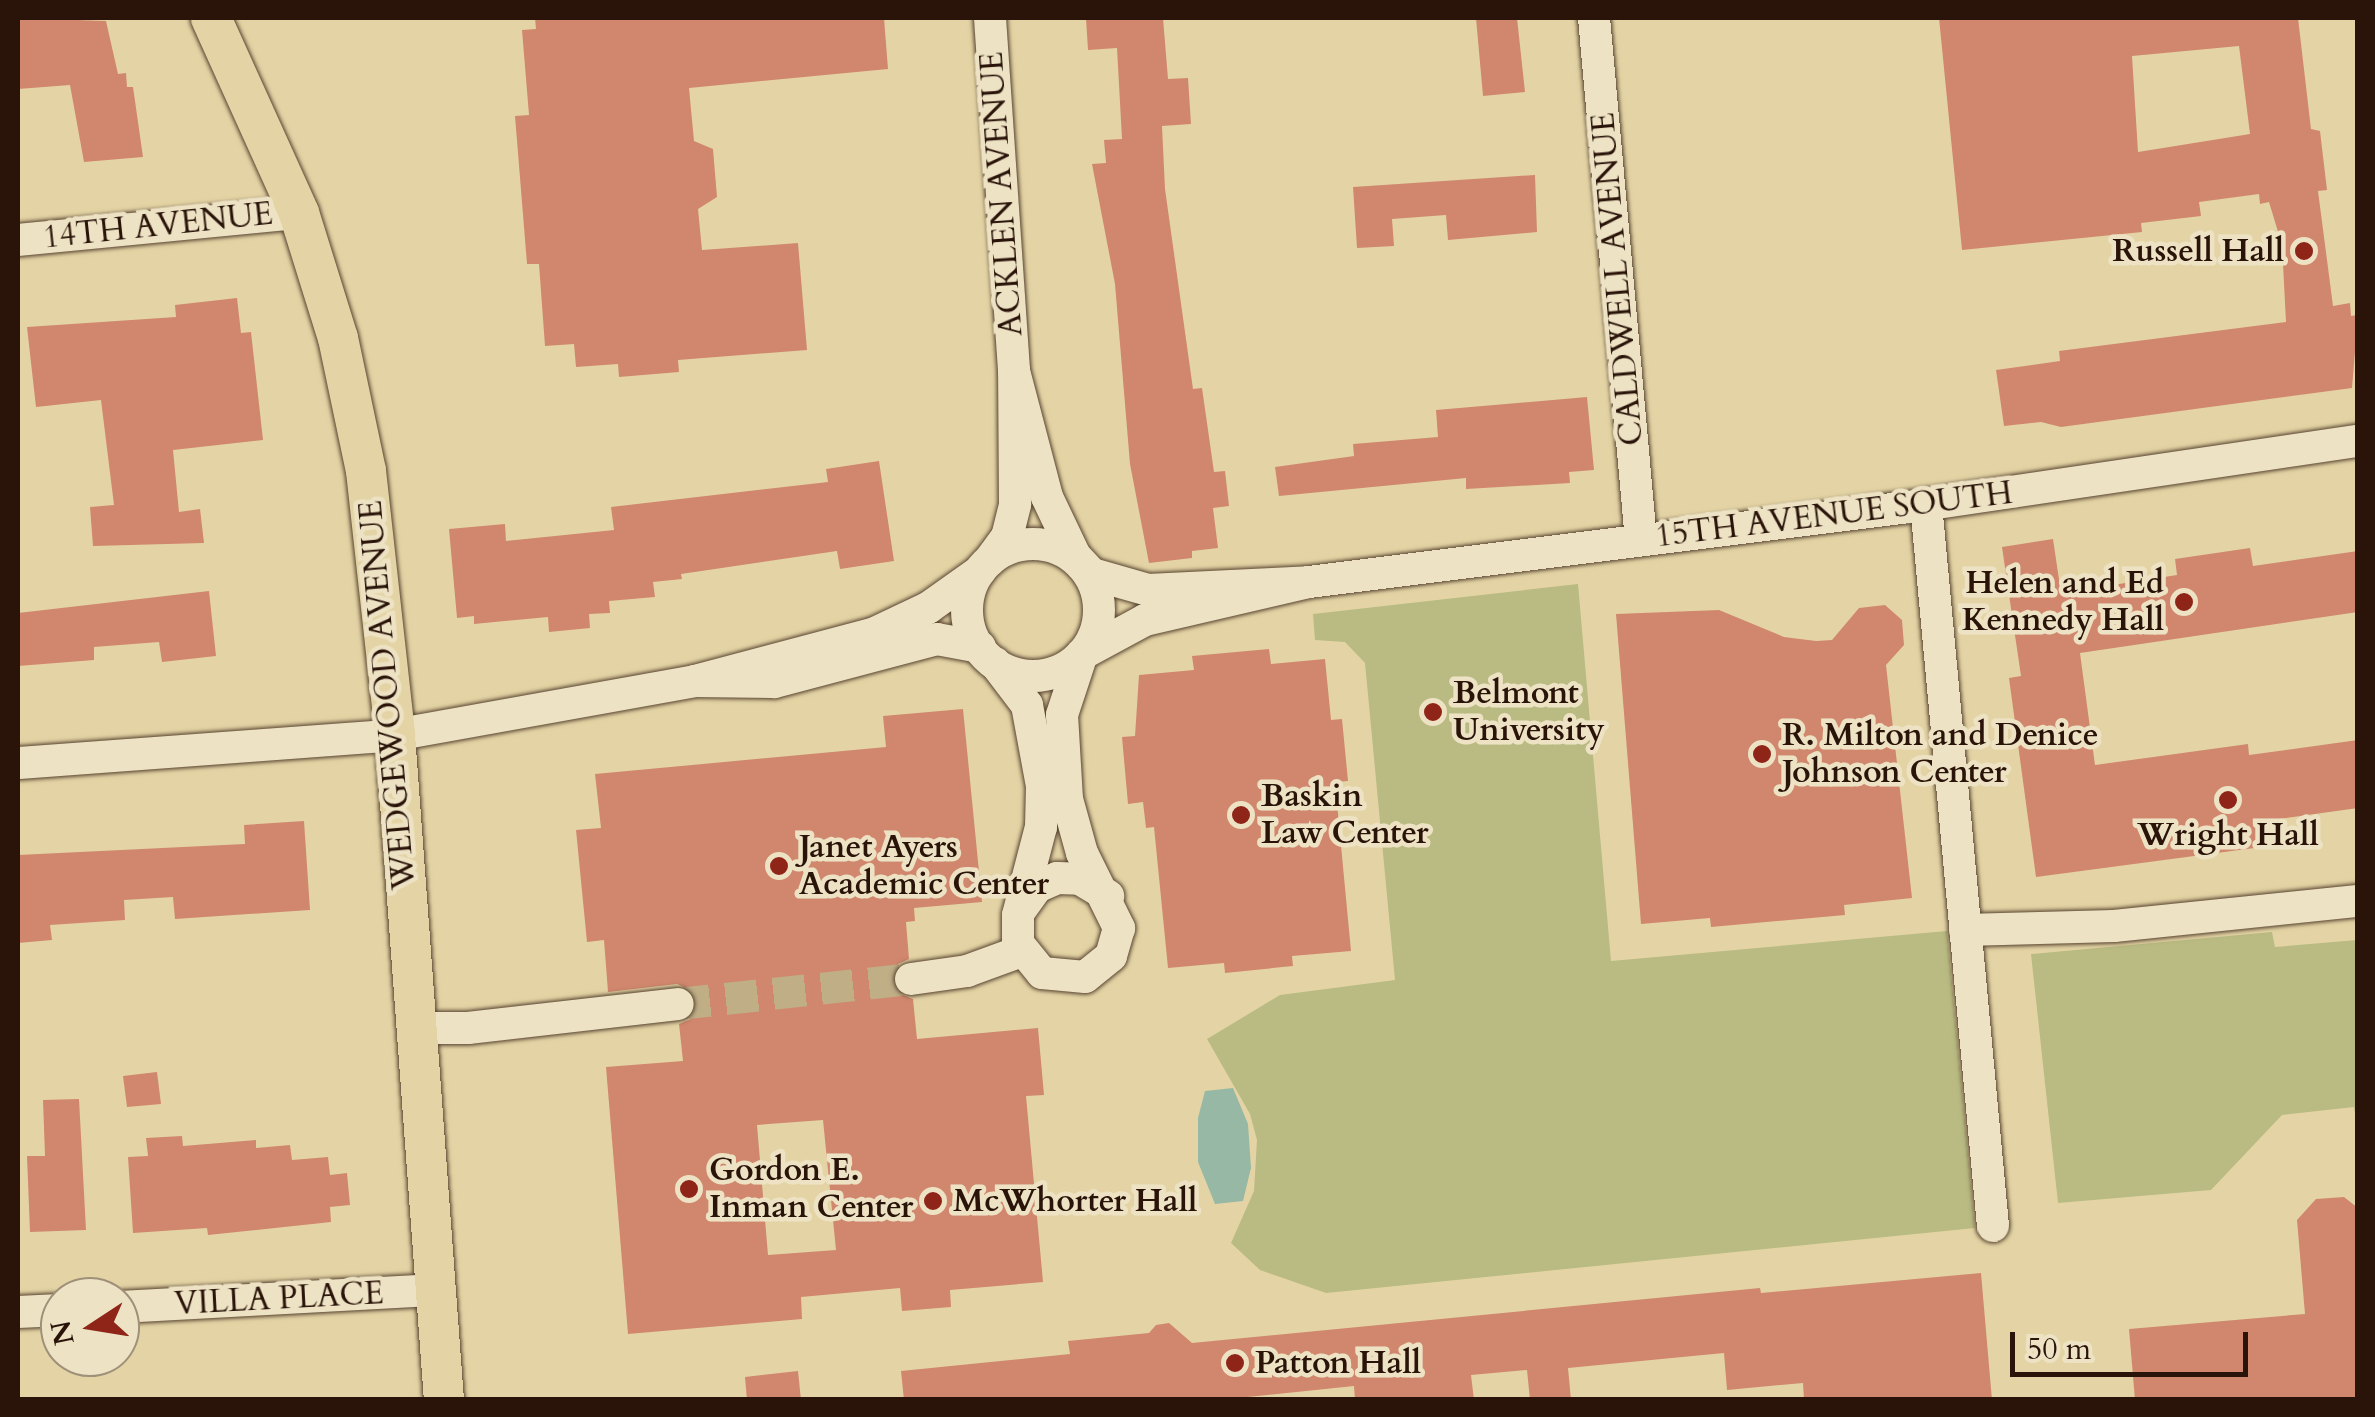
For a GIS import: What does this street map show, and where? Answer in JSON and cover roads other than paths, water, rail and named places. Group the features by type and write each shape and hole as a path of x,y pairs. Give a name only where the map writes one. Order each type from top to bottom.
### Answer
{"main road":[{"name":"WEDGEWOOD AVENUE","path":"211,18 299,212 338,338 366,471 395,735 444,1400"}],"street":[{"name":"ACKLEN AVENUE","path":"985,565 1007,538 1015,504 1014,371 990,18"},
{"name":"CALDWELL AVENUE","path":"1594,18 1641,540"},
{"name":"14TH AVENUE","path":"18,240 299,212"},
{"name":"ACKLEN AVENUE","path":"1014,371 1047,496 1084,568"},
{"name":"15TH AVENUE SOUTH","path":"1084,568 1136,590 1310,582 1926,504 2358,441"},
{"path":"1926,504 1993,1226"},
{"path":"18,763 395,735 695,681 875,633 928,608 985,565 1014,546 1041,544 1084,568 1099,615 1062,716 1067,799 1082,852 1113,904 1118,939 1105,964 1074,980 1042,973 1022,951 1018,915 1041,827 1039,756 1020,688 987,655 968,605 985,565"},
{"name":"15TH AVENUE SOUTH","path":"1082,654 1145,620 1310,582"},
{"path":"695,681 774,682 937,639 987,655 1033,676 1061,669 1082,654"},
{"path":"1018,915 1037,887 1066,877 1091,883 1113,904"},
{"path":"1965,930 2114,926 2358,901"},
{"path":"911,979 967,971 1022,951"},
{"path":"417,1028 468,1028 678,1004"},
{"name":"VILLA PLACE","path":"140,1306 437,1290"}],"tunnel":[{"path":"678,1004 911,979"}],"place":[{"name":"Russell Hall","path":"2304,251"},
{"name":"Helen and Ed Kennedy Hall","path":"2184,602"},
{"name":"Belmont University","path":"1433,712"},
{"name":"R. Milton and Denice Johnson Center","path":"1762,754"},
{"name":"Wright Hall","path":"2228,800"},
{"name":"Baskin Law Center","path":"1241,815"},
{"name":"Janet Ayers Academic Center","path":"779,866"},
{"name":"Gordon E. Inman Center","path":"689,1189"},
{"name":"McWhorter Hall","path":"933,1201"},
{"name":"Patton Hall","path":"1235,1363"}]}
